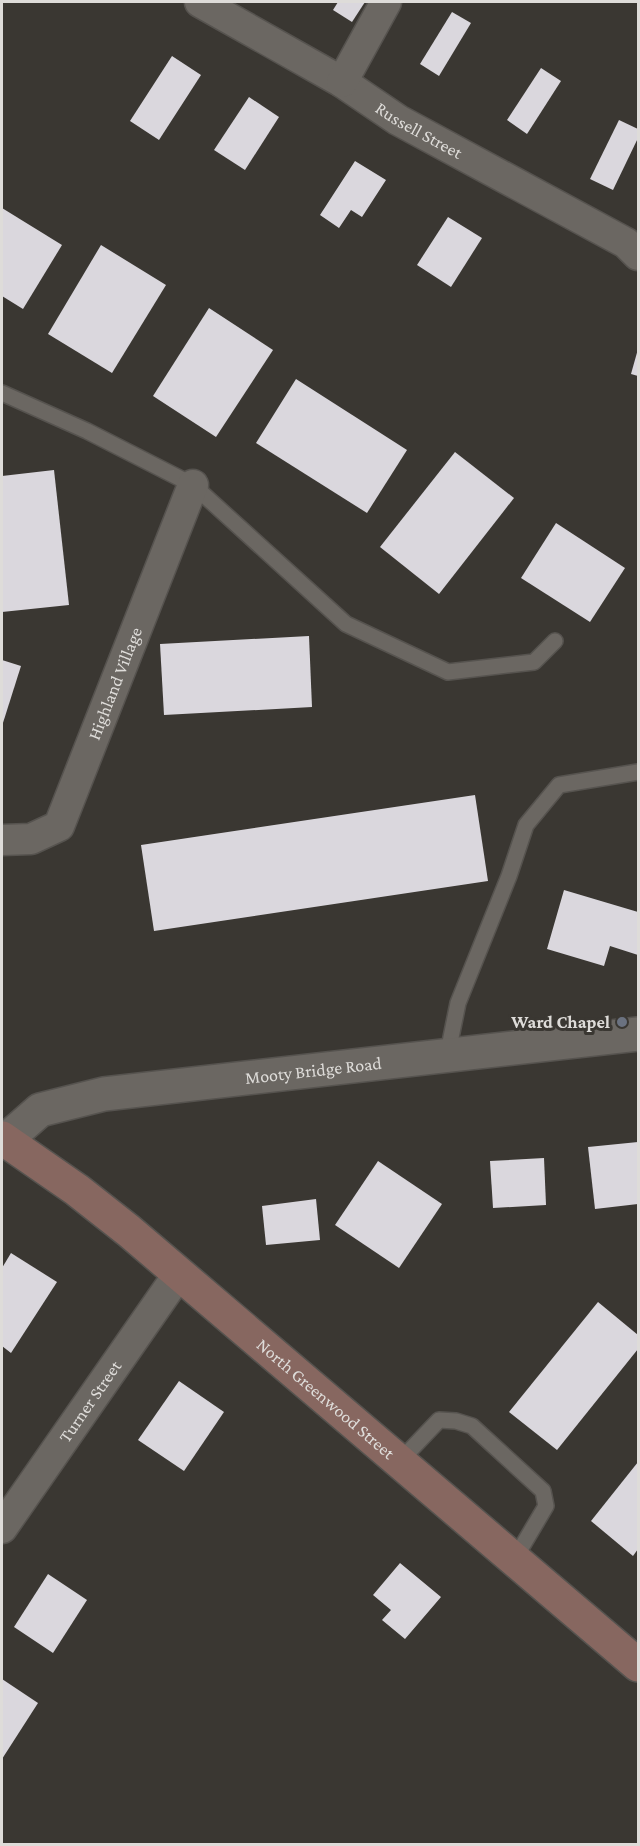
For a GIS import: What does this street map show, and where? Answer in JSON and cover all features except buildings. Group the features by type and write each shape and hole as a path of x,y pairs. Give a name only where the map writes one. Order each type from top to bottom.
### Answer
{"main road":[{"name":"North Greenwood Street","path":"4,1139 77,1190 129,1231 639,1665"}],"street":[{"name":"Russell Street","path":"200,2 342,82 398,120 626,243 639,255"},
{"path":"342,82 386,2"},
{"name":"Highland Village","path":"2,840 31,839 59,826 193,485"},
{"name":"Mooty Bridge Road","path":"4,1139 40,1110 104,1094 639,1034"},
{"name":"Turner Street","path":"2,1528 178,1275"}],"lane":[{"path":"2,393 87,430 193,485 346,624 448,672 534,662 555,641"},
{"path":"447,1057 458,1004 509,876 526,825 559,785 639,772"},
{"path":"399,1462 439,1420 456,1420 472,1426 543,1491 546,1506 514,1560"}],"place":[{"name":"Ward Chapel","path":"622,1022"}]}
